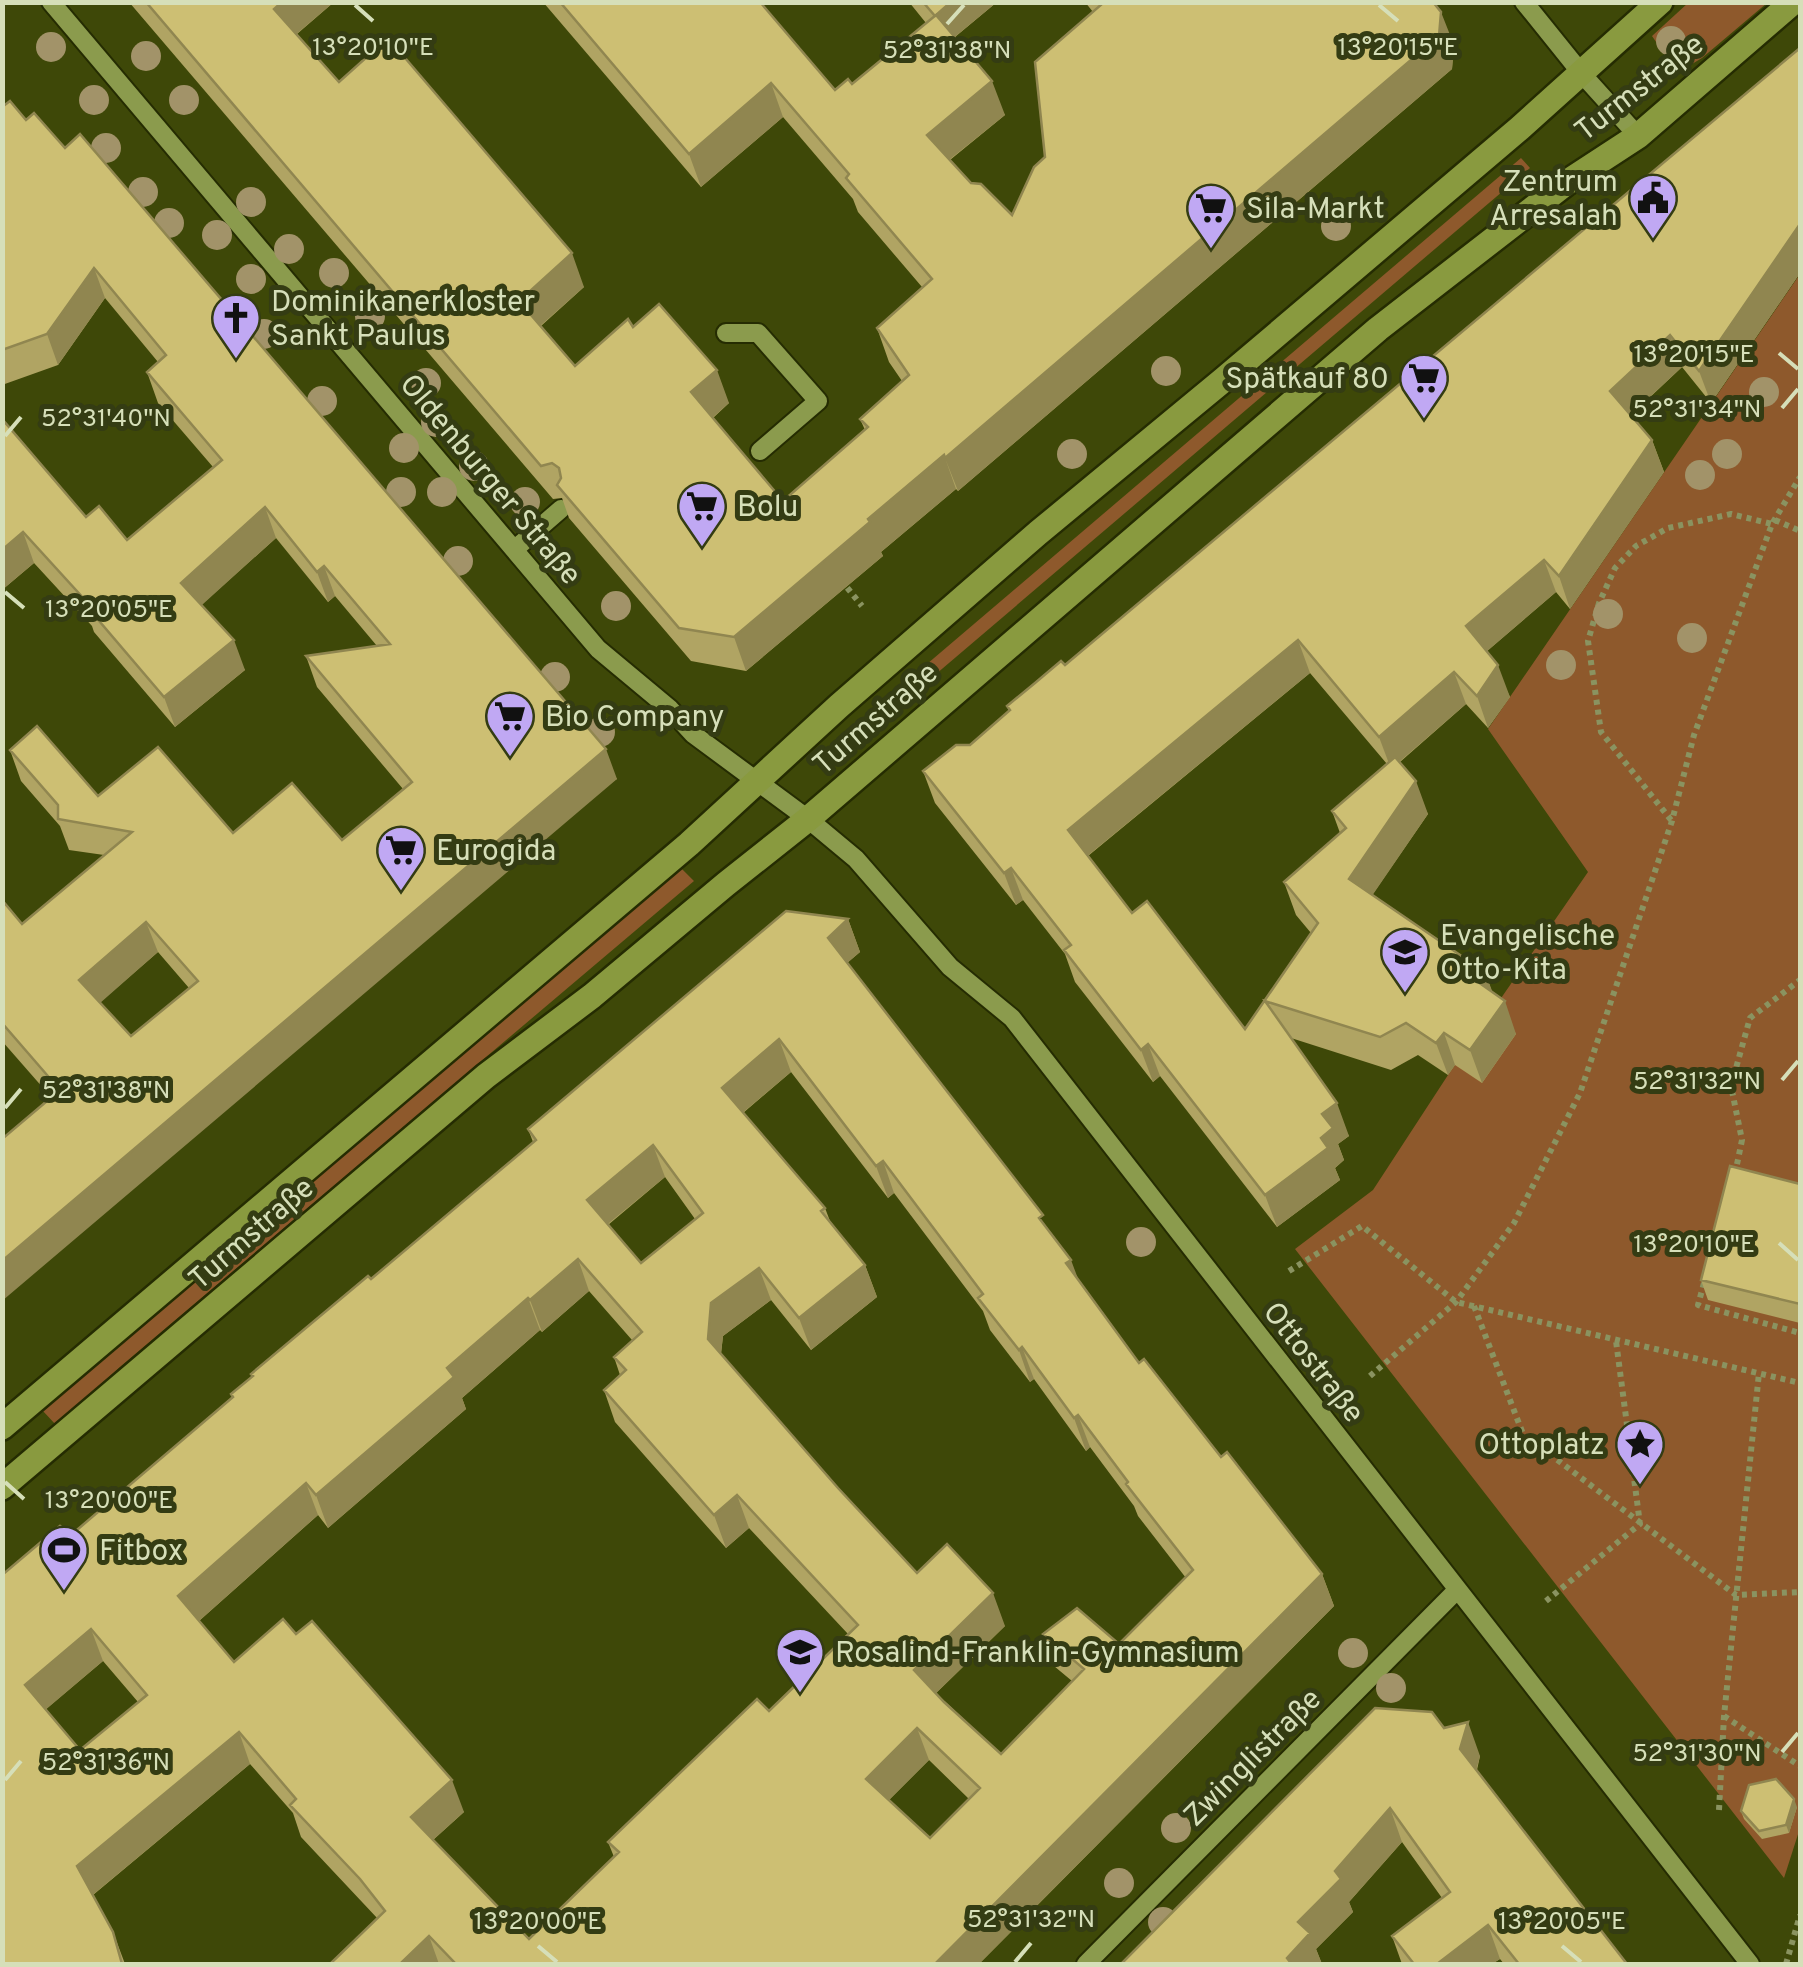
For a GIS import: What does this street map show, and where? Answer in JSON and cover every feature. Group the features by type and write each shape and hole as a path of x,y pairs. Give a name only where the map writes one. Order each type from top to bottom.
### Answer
{"main road":[{"name":"Turmstraße","path":"2,1427 452,1047 757,784 839,706 1038,533 1582,74 1660,2"},
{"name":"Turmstraße","path":"2,1487 486,1076 592,996 808,819 1378,329 1566,184 1638,136 1793,2"}],"street":[{"name":"Oldenburger Straße","path":"51,2 598,649 670,709 693,734 808,819"},
{"path":"1524,2 1638,136"},
{"path":"726,333 758,333 818,401 760,451"},
{"path":"515,549 562,509"},
{"name":"Ottostraße","path":"808,819 856,860 950,968 1012,1018 1750,1964"},
{"name":"Zwinglistraße","path":"1086,1964 1457,1590"}],"path":[{"path":"1370,1376 1456,1302 1514,1223 1580,1093 1672,821 1694,735 1774,522 1800,477"},
{"path":"1672,821 1601,732 1588,640 1599,603 1615,568 1636,546 1668,528 1731,514 1800,531"},
{"path":"838,576 862,606"},
{"path":"1751,1179 1734,1174 1742,1140 1731,1086 1750,1018 1800,980"},
{"path":"1289,1271 1362,1226 1456,1302 1800,1383"},
{"path":"1709,1268 1698,1305 1800,1333"},
{"path":"1474,1305 1523,1434 1736,1595 1800,1592"},
{"path":"1616,1340 1640,1524"},
{"path":"1719,1810 1724,1716 1759,1373"},
{"path":"1546,1601 1640,1524"},
{"path":"1724,1716 1800,1766"},
{"path":"1786,1964 1800,1915"}],"shaded area":[{"path":"1688,2 1767,3 1702,58 1677,73 1652,36"},
{"path":"1521,158 1530,168 882,720 873,710"},
{"path":"1800,274 1800,1828 1784,1878 1295,1249 1373,1190 1588,872 1488,729"},
{"path":"681,868 694,881 56,1425 42,1410"}],"building":[{"path":"146,2 282,2 274,9 339,82 388,38 572,253 519,301 575,366 628,319 633,327 659,304 717,370 691,392 783,501 868,427 860,419 909,375 877,328 932,279 771,83 689,154 560,2 760,2 835,90 848,79 852,84 936,15 992,81 927,135 971,183 981,184 1012,215 1034,167 1045,157 1035,62 1101,2 1433,2 1441,12 1439,36 734,637 679,628 557,485 561,478 559,468 552,463 541,466"},
{"path":"923,2 951,2 935,16"},
{"path":"1800,48 1800,224 1699,371 1670,335 1610,391 1652,440 1559,576 1544,560 1466,626 1498,665 1477,696 1454,672 1379,737 1298,640 1068,830 1132,913 1147,901 1245,1029 1318,923 1284,882 1346,828 1332,811 1395,757 1416,781 1349,879 1485,972 1478,982 1505,1001 1470,1050 1444,1033 1436,1043 1406,1023 1380,1037 1265,1001 1337,1103 1322,1114 1333,1128 1321,1138 1328,1148 1265,1195 1148,1044 1141,1050 1064,950 1071,945 1011,868 1004,873 923,771 956,745 970,745 1010,710 1007,706 1061,661 1065,665"},
{"path":"10,101 26,120 34,113 65,148 80,134 606,749 2,1261 2,1139 60,1090 2,1023 2,900 22,924 132,832 58,819 58,805 10,750 37,726 98,796 158,747 233,833 292,783 342,840 412,782 306,656 390,644 324,566 317,572 265,507 181,583 234,640 164,697 23,532 2,550 2,419 86,517 99,506 127,540 222,460 147,372 166,355 94,268 47,334 2,350 2,107","holes":["146,922 198,981 131,1036 79,980"]},
{"path":"786,911 848,919 828,938 1043,1215 1039,1218 1071,1260 1066,1263 1139,1363 1144,1359 1221,1457 1227,1452 1322,1574 935,1964 456,1964 429,1936 400,1964 330,1964 385,1911 290,1805 296,1799 239,1732 77,1866 113,1932 122,1964 2,1964 2,1575 60,1526 71,1535 233,1397 231,1394 251,1374 536,1140 528,1129","holes":["779,1039 876,1166 883,1161 983,1294 978,1298 1019,1350 1022,1347 1074,1418 1078,1415 1193,1570 1119,1644 1077,1608 1043,1634 1084,1669 1001,1754 914,1670 993,1593 947,1544 917,1573 708,1339 711,1303 759,1268 799,1318 865,1265 821,1211 825,1208 722,1088","653,1145 703,1213 641,1263 587,1200","578,1259 642,1332 614,1357 626,1370 604,1390 714,1515 737,1495 858,1625 769,1711 757,1699 608,1842 619,1852 529,1939 411,1817 452,1780 312,1621 296,1634 283,1619 234,1662 178,1596 306,1483 316,1495 454,1377 447,1368","91,1629 147,1695 80,1750 25,1685","917,1728 980,1788 930,1838 866,1779"]},
{"path":"1730,1166 1800,1184 1800,1304 1701,1280"},
{"path":"1375,1708 1432,1712 1444,1728 1468,1722 1460,1749 1627,1964 1519,1964 1488,1925 1437,1964 1414,1964 1392,1936 1450,1892 1390,1808 1335,1871 1341,1879 1298,1922 1310,1933 1287,1958 1287,1964 1121,1964"},
{"path":"1776,1779 1794,1799 1786,1825 1759,1831 1741,1811 1749,1785"}],"place":[{"name":"Zentrum Arresalah","path":"1653,240"},
{"name":"Sila-Markt","path":"1211,250"},
{"name":"Dominikanerkloster Sankt Paulus","path":"236,360"},
{"name":"Spätkauf 80","path":"1424,420"},
{"name":"Bolu","path":"702,548"},
{"name":"Bio Company","path":"510,758"},
{"name":"Eurogida","path":"401,892"},
{"name":"Evangelische Otto-Kita","path":"1405,994"},
{"name":"Ottoplatz","path":"1640,1486"},
{"name":"Fitbox","path":"64,1592"},
{"name":"Rosalind-Franklin-Gymnasium","path":"800,1694"}]}
